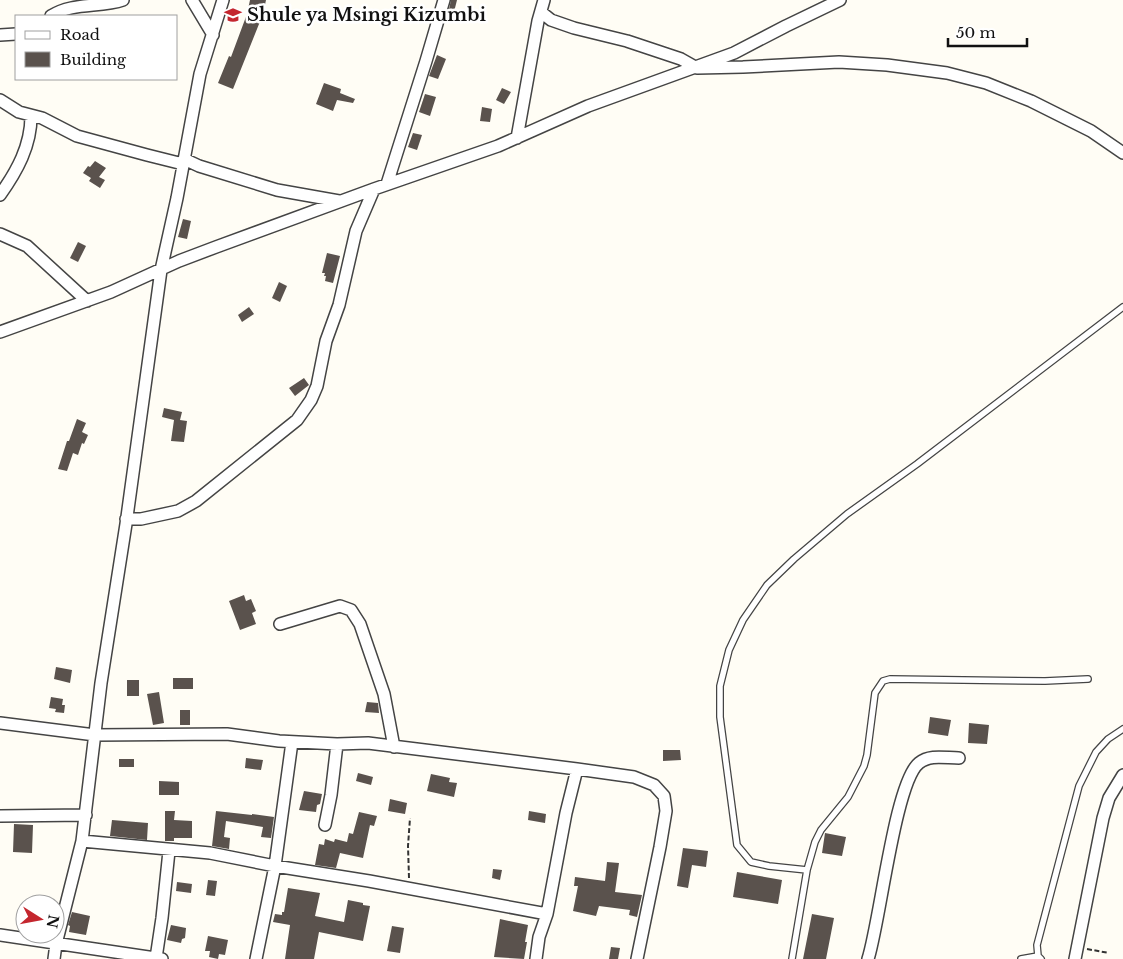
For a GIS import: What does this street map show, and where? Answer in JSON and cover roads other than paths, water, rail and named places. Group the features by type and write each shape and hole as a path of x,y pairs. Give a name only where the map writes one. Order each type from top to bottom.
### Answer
{"street":[{"path":"53,15 59,11 123,0"},
{"path":"192,0 213,35"},
{"path":"65,908 82,841 86,815 101,683 161,270 177,198 200,74 223,0"},
{"path":"387,184 444,0"},
{"path":"517,138 544,0"},
{"path":"0,332 87,301 216,247 387,184 498,146 588,106 697,68 734,53 840,0"},
{"path":"541,12 552,20 574,28 627,41 681,59 697,68 839,62 887,65 947,73 986,83 1031,101 1091,130 1123,153"},
{"path":"0,35 15,34"},
{"path":"0,100 19,112 42,118 77,136 147,156 183,161 277,190 341,201"},
{"path":"0,195 25,153 30,135 31,116"},
{"path":"126,519 141,519 178,511 196,501 297,420 318,386 326,341 339,305 356,231 374,189"},
{"path":"0,234 27,246 87,301"},
{"path":"280,624 340,606 351,610 360,624 384,694 394,747"},
{"path":"0,723 95,734 227,734 292,742 368,744 577,768 634,778 654,785 664,796 666,811 637,959"},
{"path":"256,959 275,866 292,742"},
{"path":"325,826 337,744"},
{"path":"868,959 874,942 892,841 908,781 916,765 926,758 959,758"},
{"path":"536,959 538,937 547,914 566,813 577,768"},
{"path":"1077,953 1102,818 1109,798 1123,775"},
{"path":"0,816 86,815"},
{"path":"82,841 210,853 547,914"},
{"path":"54,959 56,944 159,958 169,850"},
{"path":"0,935 15,937"}],"lane":[{"path":"807,870 751,862 744,856 737,845 720,717 720,686 730,650 744,620 767,585 794,559 847,514 917,464 1123,307"},
{"path":"792,959 807,870 816,842 821,830 848,797 864,766 875,693 883,681 890,679 1088,679"},
{"path":"1021,959 1040,957 1037,945 1080,786 1096,752 1108,739 1123,730"}],"place":[{"name":"Shule ya Msingi Kizumbi","path":"233,15"}]}
